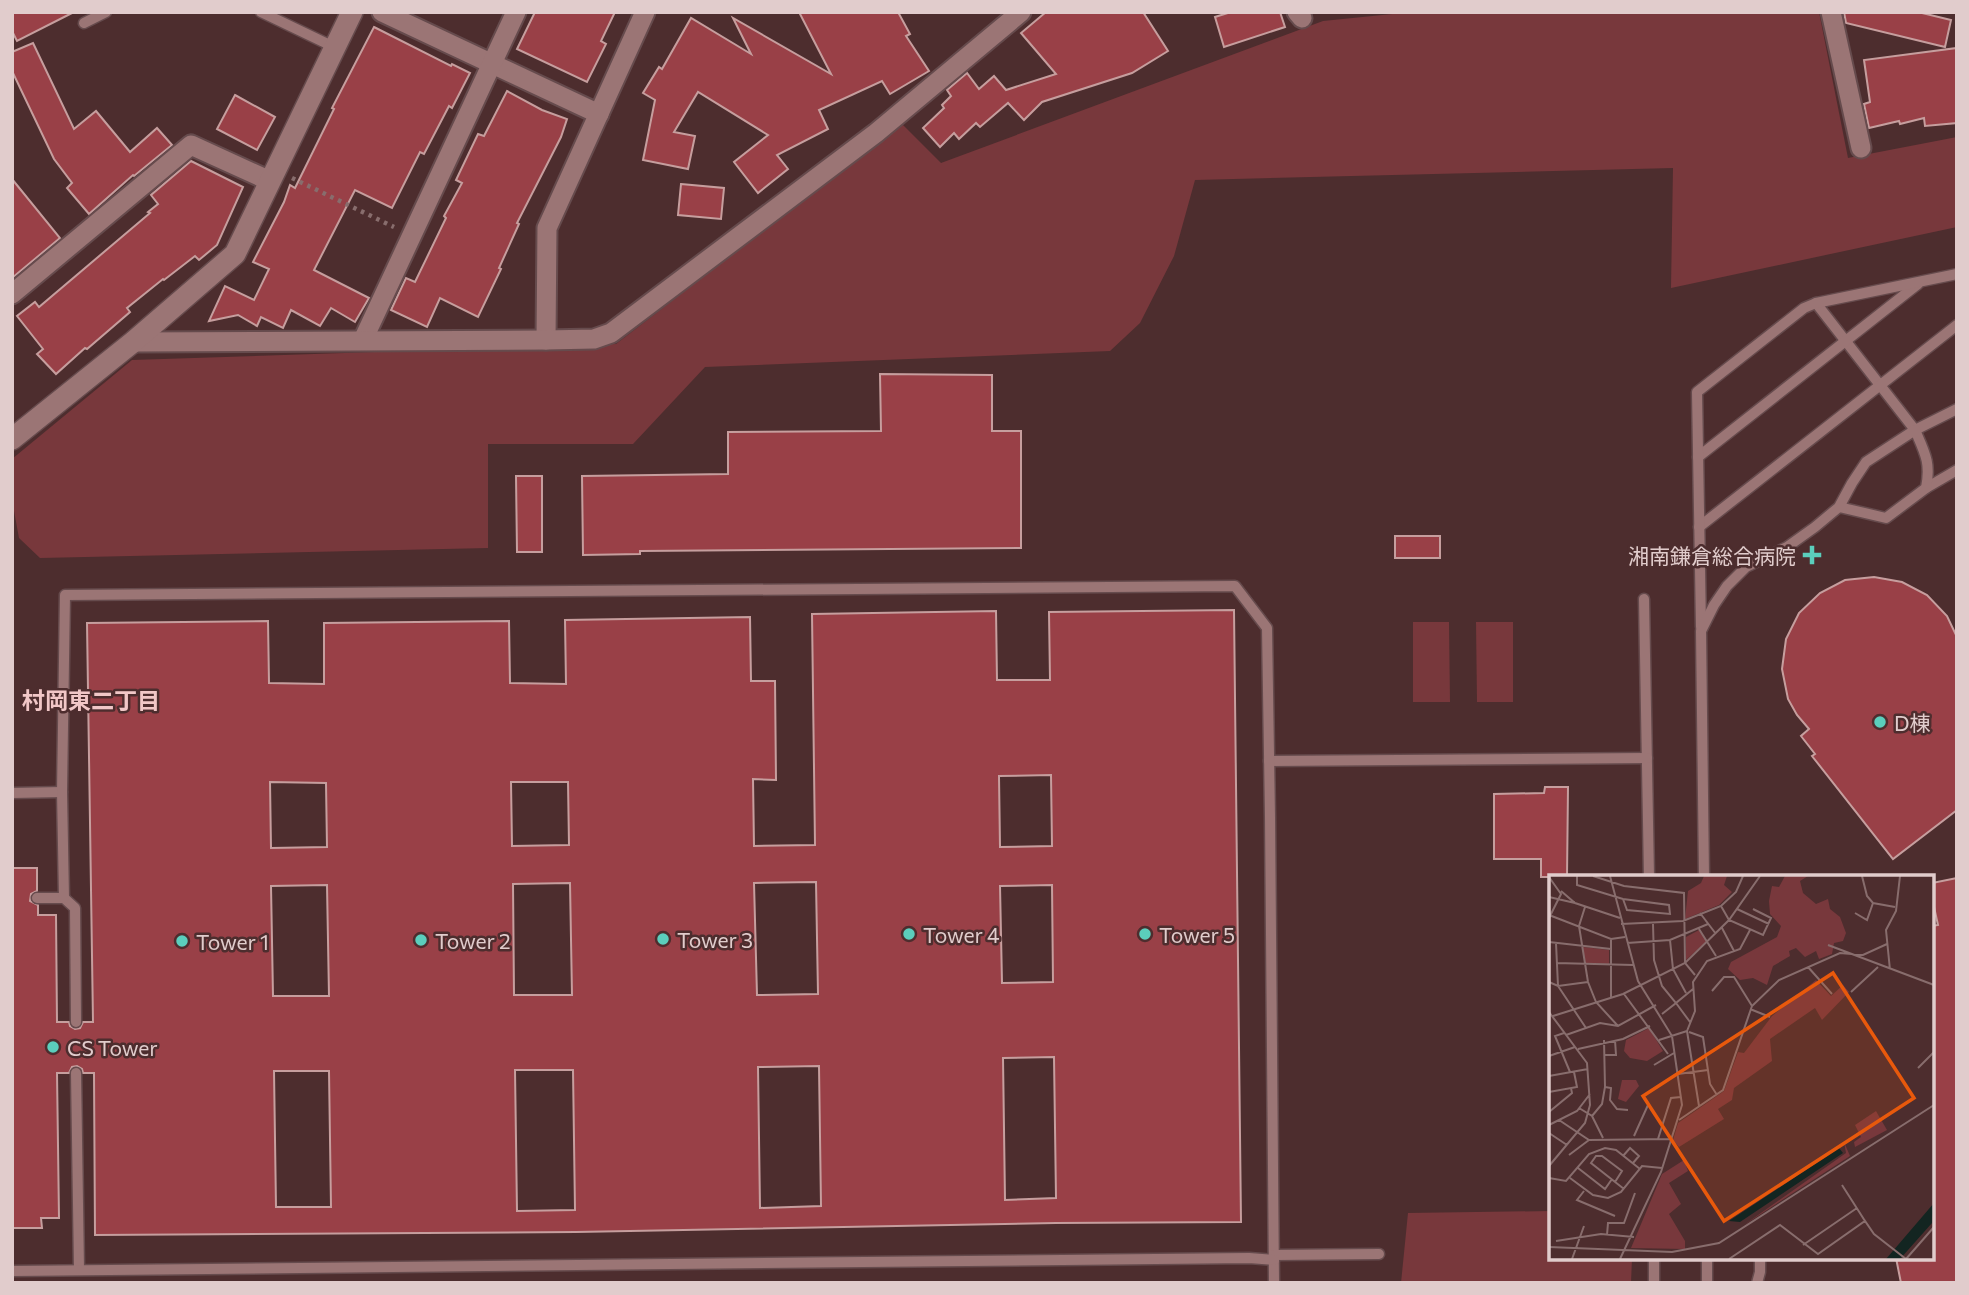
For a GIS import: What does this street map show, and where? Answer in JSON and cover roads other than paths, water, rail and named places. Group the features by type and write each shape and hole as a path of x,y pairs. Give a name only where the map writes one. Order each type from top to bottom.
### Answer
{"street":[{"path":"12,439 133,342 235,254 352,12"},
{"path":"382,12 599,114"},
{"path":"363,340 516,12"},
{"path":"546,340 547,228 645,12"},
{"path":"133,342 546,340 594,339 611,333 876,133 1021,12"},
{"path":"1831,12 1861,148"},
{"path":"12,294 191,145 273,176"}],"lane":[{"path":"84,23 106,12"},
{"path":"261,12 335,48"},
{"path":"1704,875 1697,392 1804,308 1816,303 1957,274"},
{"path":"1698,457 1921,282"},
{"path":"1816,303 1915,430 1927,458 1929,472 1926,488"},
{"path":"1699,527 1957,326"},
{"path":"1701,631 1714,604 1727,586 1746,568 1787,547 1839,507 1852,482 1867,462 1915,430 1957,409"},
{"path":"1839,507 1886,518 1926,488 1957,470"},
{"path":"64,898 62,792 65,595 1235,586 1267,628 1274,1283"},
{"path":"1644,599 1649,875"},
{"path":"1269,761 1647,758"},
{"path":"12,793 62,792"},
{"path":"37,898 64,898 75,908 76,1022"},
{"path":"76,1073 79,1269"},
{"path":"12,1271 1273,1258 1379,1254"},
{"path":"1654,1260 1654,1283"},
{"path":"1707,1260 1707,1283"},
{"path":"1757,1283 1760,1260"}],"place":[{"name":"湘南鎌倉総合病院","path":"1812,555"},
{"name":"D棟","path":"1880,722"},
{"name":"Tower 4","path":"909,934"},
{"name":"Tower 5","path":"1145,934"},
{"name":"Tower 3","path":"663,939"},
{"name":"Tower 2","path":"421,940"},
{"name":"Tower 1","path":"182,941"},
{"name":"CS Tower","path":"53,1047"}],"district":[{"name":"村岡東二丁目","path":"91,700"}]}
